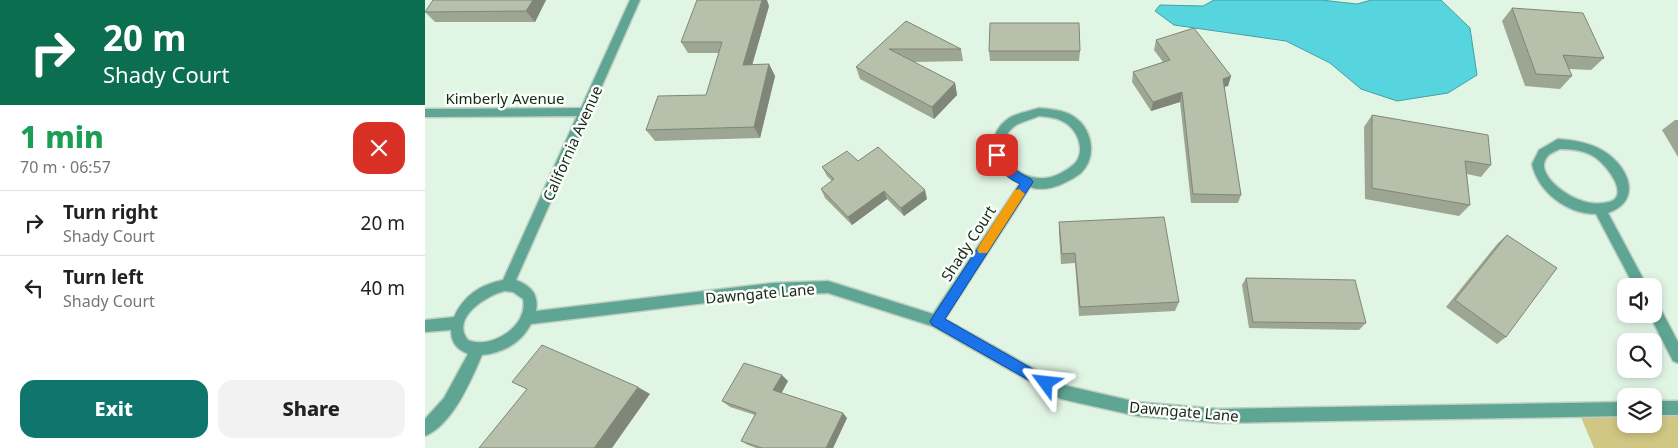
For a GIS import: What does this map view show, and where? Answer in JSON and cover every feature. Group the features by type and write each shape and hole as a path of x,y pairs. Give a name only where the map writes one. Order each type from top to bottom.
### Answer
{"street":[{"name":"California Avenue","path":"507,286 635,0"},
{"name":"Kimberly Avenue","path":"425,113 585,112"},
{"path":"1054,113 1068,119 1081,131 1087,147 1085,158 1079,168 1069,176 1056,182 1041,184 1027,182 1013,176 1003,166 997,155 997,142 1002,131 1012,121 1032,114 1054,113"},
{"path":"1558,144 1571,144 1584,147 1609,161 1618,171 1623,182 1624,192 1620,200 1612,207 1600,210 1571,204 1557,196 1546,185 1539,174 1537,164 1540,154 1547,148 1558,144"},
{"name":"Shady Court","path":"936,321 1027,182"},
{"path":"1600,210 1637,278"},
{"path":"517,286 529,295 532,304 528,318 516,335 495,347 478,350 463,345 457,337 457,323 462,312 480,294 493,288 517,286"},
{"name":"Dawngate Lane","path":"528,318 773,289 828,287 936,321 1061,392 1137,409 1219,416 1617,409"},
{"path":"425,326 457,323"},
{"path":"1661,323 1678,356"},
{"path":"425,429 439,418 468,371 478,350"},
{"path":"1662,408 1678,408"}],"shaded area":[{"path":"1662,408 1678,408 1678,448 1594,448 1578,410 1617,409 1617,433 1662,433"}],"water":[{"path":"1214,0 1321,0 1357,4 1371,0 1441,0 1470,28 1477,75 1448,93 1397,101 1361,89 1330,63 1286,41 1174,25 1155,11 1160,5 1203,6"}],"building":[{"path":"433,0 533,0 526,11 425,12"},
{"path":"697,0 762,0 743,65 769,64 754,127 646,130 658,96 706,95 722,42 681,42"},
{"path":"1512,8 1583,13 1604,58 1563,55 1572,76 1536,74"},
{"path":"906,21 961,49 889,49 955,83 932,107 856,67"},
{"path":"990,23 1079,23 1080,51 989,51"},
{"path":"1194,28 1231,76 1223,79 1241,195 1193,194 1182,92 1153,102 1133,72 1170,60 1156,40"},
{"path":"1372,115 1488,135 1491,165 1465,161 1470,205 1372,188"},
{"path":"878,147 925,190 901,208 884,191 848,217 821,189 834,179 822,167 847,151 858,161"},
{"path":"1164,217 1179,302 1080,307 1075,253 1062,254 1059,222"},
{"path":"1507,235 1557,268 1506,337 1455,300"},
{"path":"1246,278 1355,280 1366,323 1253,322"},
{"path":"542,345 638,387 594,448 479,448 527,389 512,382"},
{"path":"744,363 782,375 773,390 843,413 826,448 762,448 741,441 756,413 722,401"}],"slow traffic":[{"path":"983,250 1019,194"}],"route":[{"path":"997,155 1003,166 1013,176 1027,182 936,321 1046,383"}]}
